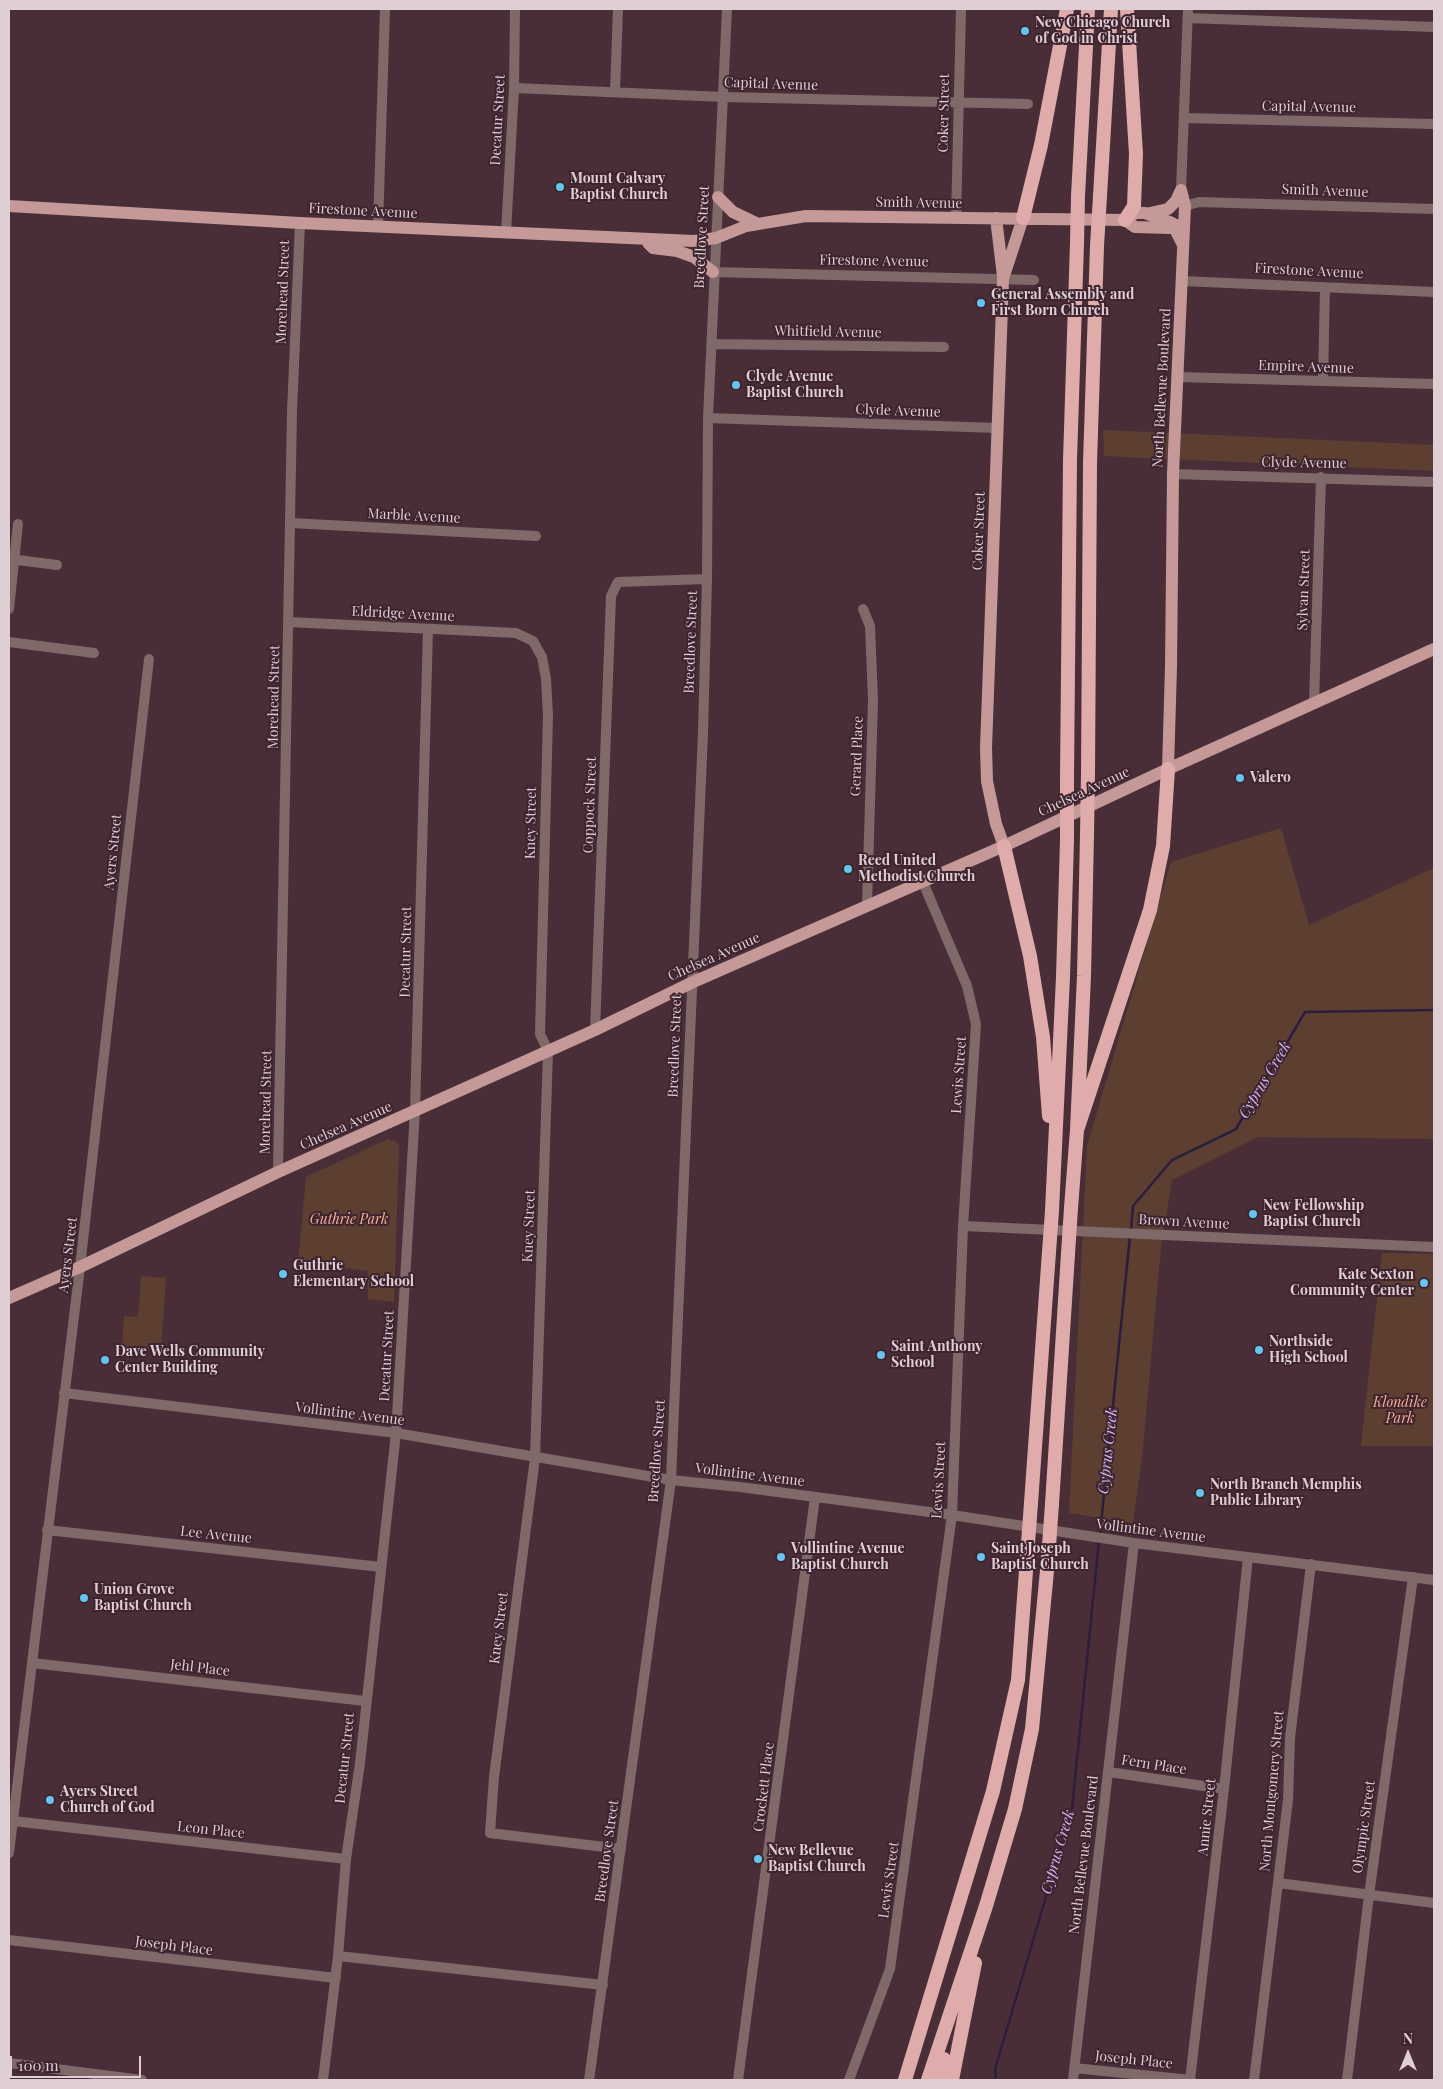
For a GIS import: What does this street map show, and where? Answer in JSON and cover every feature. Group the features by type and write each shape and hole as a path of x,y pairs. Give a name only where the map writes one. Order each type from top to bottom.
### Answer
{"highway":[{"path":"1023,218 1041,145 1067,9"},
{"path":"905,2080 993,1791 1018,1680 1052,1211 1063,977 1067,840 1070,460 1078,196 1088,9"},
{"path":"928,2080 977,1935 1015,1809 1032,1729 1048,1560 1077,1130 1084,976 1088,772 1090,463 1097,246 1111,9"},
{"path":"1125,220 1134,206 1136,154 1127,9"},
{"path":"1077,1130 1150,910 1163,846 1168,769"},
{"path":"1004,846 1030,956 1044,1037 1053,1184"},
{"path":"952,2080 986,1906"},
{"path":"938,2080 977,1935"}],"main road":[{"name":"Smith Avenue","path":"716,238 758,224 785,218 827,215 956,219 1125,220 1136,213 1168,209 1176,202 1181,190"},
{"name":"North Bellevue Boulevard","path":"1168,769 1172,667 1173,474 1185,210 1181,190"},
{"path":"718,197 733,212 758,224"},
{"name":"Firestone Avenue","path":"9,206 644,240 694,241 716,238"},
{"path":"1175,226 1185,210"},
{"path":"1145,213 1166,220 1175,226 1183,245"},
{"path":"996,218 1003,279"},
{"name":"Coker Street","path":"1004,846 996,824 987,782 986,756 1003,279 1023,218"},
{"name":"Smith Avenue","path":"1125,220 1135,227 1175,226"},
{"path":"644,240 654,248 677,251 694,257 713,272"},
{"name":"Chelsea Avenue","path":"9,1298 80,1267 278,1172 595,1030 691,983 922,880 1004,846 1168,769 1434,649"}],"street":[{"path":"378,226 385,9"},
{"name":"Decatur Street","path":"506,233 514,88 515,9"},
{"path":"615,91 618,9"},
{"name":"Breedlove Street","path":"589,2080 671,1480 703,733 707,579 708,418 713,272 724,97 727,9"},
{"name":"Coker Street","path":"956,219 961,9"},
{"path":"1188,13 1434,27"},
{"name":"North Bellevue Boulevard","path":"1181,190 1188,13"},
{"name":"Capital Avenue","path":"514,88 724,97 1028,104"},
{"name":"Capital Avenue","path":"1184,118 1434,124"},
{"name":"Smith Avenue","path":"1185,210 1199,202 1434,210"},
{"name":"Morehead Street","path":"278,1172 292,412 300,223"},
{"name":"Firestone Avenue","path":"713,272 1034,280"},
{"name":"Firestone Avenue","path":"1182,280 1434,292"},
{"path":"1323,381 1325,287"},
{"name":"Whitfield Avenue","path":"712,344 944,347"},
{"name":"Empire Avenue","path":"1178,377 1434,384"},
{"name":"Clyde Avenue","path":"708,418 997,428"},
{"name":"Clyde Avenue","path":"1173,474 1321,477 1434,482"},
{"name":"Sylvan Street","path":"1314,703 1321,477"},
{"name":"Marble Avenue","path":"291,523 536,536"},
{"path":"9,609 12,559 18,524"},
{"path":"12,559 56,565"},
{"name":"Coppock Street","path":"595,1030 611,596 618,582 707,579"},
{"name":"Gerard Place","path":"863,609 870,626 873,700 867,905"},
{"name":"Eldridge Avenue","path":"289,622 516,633"},
{"name":"Decatur Street","path":"323,2080 336,1978 346,1859 360,1763 365,1701 396,1433 415,1111 428,629"},
{"name":"Kney Street","path":"516,633 533,641 542,658 546,679 548,715 540,1034 548,1051 535,1458 494,1778 490,1833 621,1848"},
{"path":"9,642 94,653"},
{"name":"Ayers Street","path":"9,1853 80,1267 149,659"},
{"name":"Lewis Street","path":"849,2080 890,1969 952,1515 963,1226 976,1024 967,986 922,880"},
{"name":"Brown Avenue","path":"963,1226 1434,1247"},
{"name":"Vollintine Avenue","path":"64,1393 396,1433 671,1480 952,1515 1134,1543 1434,1580"},
{"name":"Crockett Place","path":"738,2080 815,1497"},
{"name":"Lee Avenue","path":"47,1530 381,1567"},
{"name":"North Bellevue Boulevard","path":"1072,2080 1134,1543"},
{"name":"Annie Street","path":"1191,2080 1248,1557"},
{"name":"North Montgomery Street","path":"1254,2080 1288,1800 1290,1738 1311,1564"},
{"name":"Olympic Street","path":"1347,2080 1369,1895 1413,1577"},
{"name":"Jehl Place","path":"32,1663 365,1701"},
{"name":"Fern Place","path":"1109,1772 1224,1789"},
{"name":"Leon Place","path":"12,1821 346,1859"},
{"path":"1278,1883 1434,1903"},
{"name":"Joseph Place","path":"9,1940 336,1978"},
{"path":"338,1956 603,1985"},
{"path":"9,2063 72,2076 142,2080"},
{"name":"Joseph Place","path":"1074,2068 1191,2080"}],"green space":[{"path":"1103,430 1434,445 1434,471 1104,456"},
{"path":"1281,828 1309,925 1434,868 1434,1139 1258,1137 1172,1180 1161,1247 1143,1448 1133,1523 1069,1513 1087,1146 1171,862"},
{"name":"Guthrie Park","path":"388,1139 397,1142 399,1147 394,1302 368,1299 368,1271 298,1263 306,1177"},
{"name":"Klondike Park","path":"1382,1253 1434,1254 1434,1446 1361,1446"},
{"path":"141,1276 166,1278 161,1350 122,1347 124,1316 138,1317"}],"waterway":[{"name":"Cyprus Creek","path":"1131,1231 1133,1206 1172,1160 1236,1129 1305,1012 1434,1010"},
{"name":"Cyprus Creek","path":"1100,1534 1130,1236"},
{"name":"Cyprus Creek","path":"996,2080 995,2069 1072,1809 1099,1540"}],"place":[{"name":"New Chicago Church of God in Christ","path":"1025,31"},
{"name":"Mount Calvary Baptist Church","path":"560,187"},
{"name":"General Assembly and First Born Church","path":"981,303"},
{"name":"Clyde Avenue Baptist Church","path":"736,385"},
{"name":"Valero","path":"1240,778"},
{"name":"Reed United Methodist Church","path":"848,869"},
{"name":"New Fellowship Baptist Church","path":"1253,1214"},
{"name":"Guthrie Elementary School","path":"283,1274"},
{"name":"Kate Sexton Community Center","path":"1424,1283"},
{"name":"Northside High School","path":"1259,1350"},
{"name":"Saint Anthony School","path":"881,1355"},
{"name":"Dave Wells Community Center Building","path":"105,1360"},
{"name":"North Branch Memphis Public Library","path":"1200,1493"},
{"name":"Vollintine Avenue Baptist Church","path":"781,1557"},
{"name":"Saint Joseph Baptist Church","path":"981,1557"},
{"name":"Union Grove Baptist Church","path":"84,1598"},
{"name":"Ayers Street Church of God","path":"50,1800"},
{"name":"New Bellevue Baptist Church","path":"758,1859"}]}
